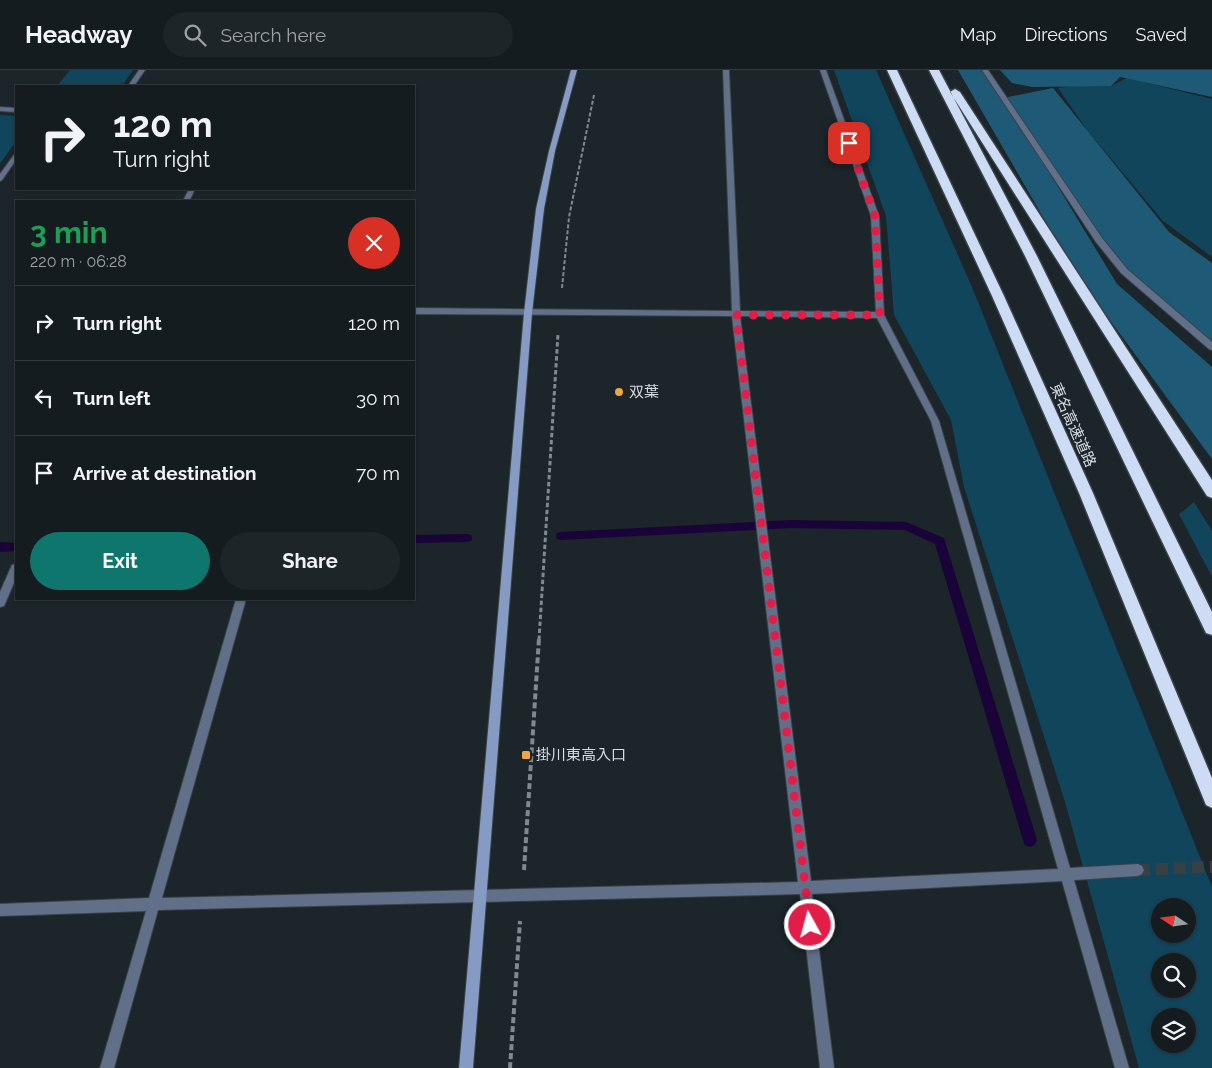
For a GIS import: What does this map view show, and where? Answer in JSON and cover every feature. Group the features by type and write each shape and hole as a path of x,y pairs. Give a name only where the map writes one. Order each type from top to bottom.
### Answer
{"highway":[{"name":"東名高速道路","path":"892,70 998,296 1086,493 1212,799"},
{"path":"934,70 1031,256 1212,628"},
{"path":"941,70 1212,492"}],"street":[{"path":"132,85 142,70"},
{"path":"466,1068 528,313 540,209 552,152 574,70"},
{"path":"726,70 736,315 827,1068"},
{"path":"822,70 875,216 880,315 935,421 1122,1068"},
{"path":"985,70 1099,240 1124,271 1212,347"},
{"path":"0,109 15,110"},
{"path":"0,179 15,157"},
{"path":"415,311 880,315"},
{"path":"0,603 15,570"},
{"path":"107,1068 156,903 241,600"},
{"path":"0,910 156,903 806,889 1138,870"}],"path":[{"path":"510,1068 559,313 569,217 594,94"}],"shaded area":[{"path":"70,70 133,70 123,85 58,85"},
{"path":"834,70 876,70 972,287 1212,887 1212,1068 1139,1068 1065,802 964,487 951,420 894,315 886,216"},
{"path":"958,70 986,70 1003,98 1053,88 1169,232 1212,263 1212,347 1124,271 1009,106 1117,284 1212,367 1212,459 1076,274"},
{"path":"1000,70 1212,70 1212,97 1120,77 1111,86 1032,87 1012,83"},
{"path":"1127,78 1212,99 1212,257 1163,221 1087,130 1058,88 1085,84 1111,86"},
{"path":"0,115 15,116 15,142 0,164"},
{"path":"1194,502 1212,531 1212,577 1179,514"}],"waterway":[{"path":"561,536 791,524 906,526 940,541 1030,840"},
{"path":"415,539 467,538"},
{"path":"0,547 15,547"}],"tunnel":[{"path":"1138,870 1212,867"}],"place":[{"name":"双葉","path":"619,392"},
{"name":"掛川東高入口","path":"526,755"}],"route":[{"path":"810,925 736,315 880,315 875,216 849,143"}]}
